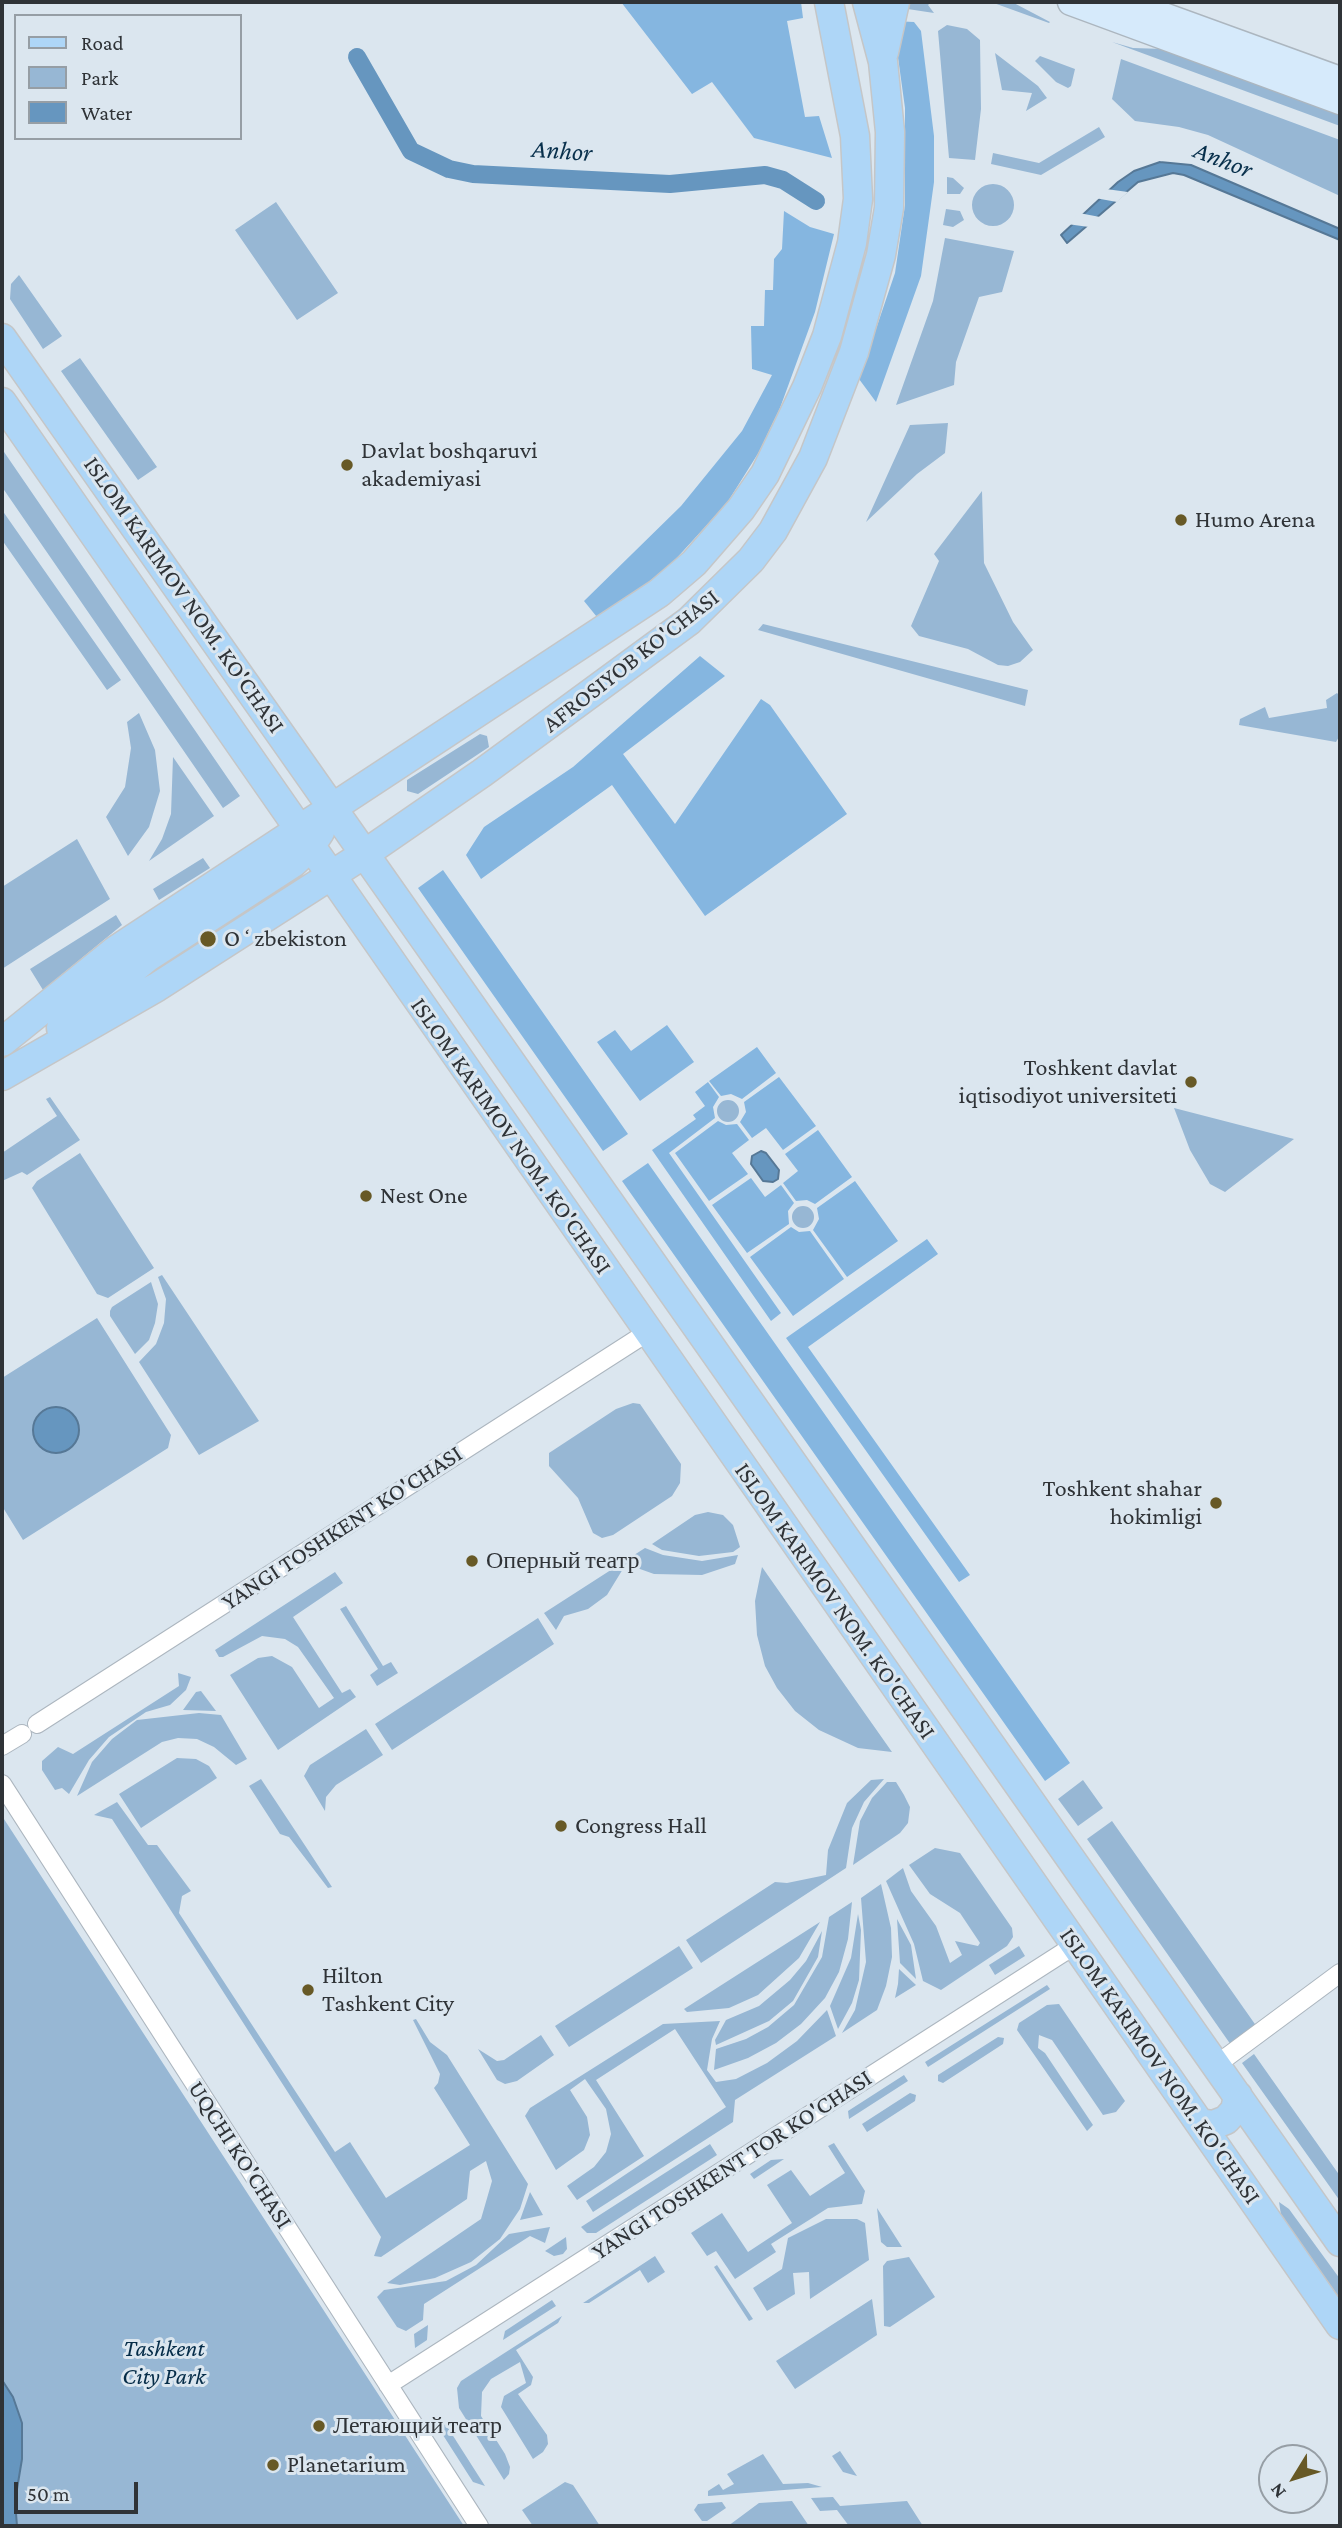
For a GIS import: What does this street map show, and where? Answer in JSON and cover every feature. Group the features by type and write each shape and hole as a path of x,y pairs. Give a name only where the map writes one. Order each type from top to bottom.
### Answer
{"main road":[{"name":"AFROSIYOB KO'CHASI","path":"305,839 335,809 659,593 694,563 718,537 765,474 786,437 827,336 856,221 855,136 829,2"},
{"name":"AFROSIYOB KO'CHASI","path":"7,1072 158,987 366,853 482,773 690,621 718,596 773,531 813,458 845,377 881,255 889,208 891,170 883,62 867,2"},
{"path":"883,62 895,2"},
{"path":"1071,2 1340,101"},
{"path":"1125,2 1340,80"},
{"name":"ISLOM KARIMOV NOM. KO'CHASI","path":"2,338 396,895 1340,2242"},
{"name":"ISLOM KARIMOV NOM. KO'CHASI","path":"2,402 1340,2325"},
{"path":"49,470 80,449"},
{"path":"2,1042 116,950 305,839"},
{"path":"7,1072 138,965 293,863 305,839"},
{"path":"750,1478 786,1452"},
{"path":"996,1831 1033,1804"},
{"path":"1200,2123 1213,2125 1226,2120 1235,2110 1238,2096"}],"street":[{"name":"YANGI TOSHKENT KO'CHASI","path":"2,1746 648,1332"},
{"name":"UQCHI KO'CHASI","path":"2,1784 479,2526"},
{"name":"YANGI TOSHKENT TOR KO'CHASI","path":"388,2385 1075,1945"},
{"path":"1216,2065 1340,1973"}],"green space":[{"path":"906,2 931,2 928,5 934,13 901,8"},
{"path":"991,2 1012,2 1050,22 1049,23"},
{"path":"947,25 967,29 980,40 981,109 975,160 949,158 938,31"},
{"path":"1112,42 1133,48 1164,49 1340,111 1340,126"},
{"path":"995,53 1038,86 1047,98 1026,111 1032,93 1002,90"},
{"path":"1040,56 1075,69 1071,86 1068,88 1056,82 1035,61"},
{"path":"1121,59 1340,140 1340,196 1208,135 1179,127 1135,121 1112,99"},
{"path":"1099,127 1105,137 1041,175 991,164 993,153 1039,163"},
{"path":"947,177 953,178 964,188 960,194 947,194"},
{"path":"993,184 1008,190 1014,205 1008,220 993,226 978,220 972,205 978,190"},
{"path":"276,202 338,293 297,320 235,230"},
{"path":"946,209 960,211 964,220 953,227 943,225"},
{"path":"945,238 1014,251 1002,292 979,297 956,362 954,385 896,405 933,301"},
{"path":"19,275 62,336 43,349 10,299 11,284"},
{"path":"80,358 157,467 138,480 61,371"},
{"path":"948,423 945,453 917,474 866,522 910,425"},
{"path":"2,449 240,796 223,808 2,487"},
{"path":"982,491 984,563 1013,622 1033,650 1020,662 1008,666 998,665 968,649 919,636 911,626 939,561 934,554"},
{"path":"2,510 121,680 107,690 2,540"},
{"path":"763,624 1028,690 1025,706 758,630"},
{"path":"1337,693 1340,696 1340,735 1336,742 1239,725 1240,719 1265,707 1269,718 1327,708 1326,700"},
{"path":"139,713 155,750 160,791 149,827 128,856 106,817 125,787 131,748 127,722"},
{"path":"480,734 487,736 489,747 418,794 407,791 407,780"},
{"path":"173,757 214,816 149,861 162,839 171,814"},
{"path":"77,839 110,899 2,969 2,887"},
{"path":"203,858 210,868 159,900 153,889"},
{"path":"116,915 122,925 43,990 30,969"},
{"path":"50,1097 80,1140 27,1175 22,1172 2,1181 2,1153 57,1116 46,1099"},
{"path":"728,1100 736,1103 739,1111 736,1119 728,1122 720,1119 717,1111 720,1103"},
{"path":"1174,1108 1294,1139 1225,1192 1210,1184 1190,1150"},
{"path":"80,1153 154,1268 108,1298 97,1294 32,1188 37,1181"},
{"path":"799,1206 807,1206 814,1213 814,1221 807,1228 799,1228 792,1221 792,1213"},
{"path":"162,1275 259,1421 199,1455 139,1362 156,1344 164,1323 166,1299 158,1277"},
{"path":"151,1282 158,1304 155,1323 149,1340 135,1354 110,1316 110,1311 112,1307"},
{"path":"97,1318 171,1435 168,1448 23,1540 2,1506 2,1378"},
{"path":"633,1403 640,1404 681,1464 680,1483 672,1496 613,1535 602,1538 593,1533 578,1498 549,1466 549,1453 616,1409"},
{"path":"708,1512 723,1515 733,1525 740,1547 733,1552 699,1556 662,1550 652,1544 695,1515"},
{"path":"645,1548 663,1555 702,1561 738,1555 735,1564 702,1575 654,1574 626,1564 607,1595 588,1609 564,1616 556,1630 544,1613"},
{"path":"762,1567 892,1752 858,1748 819,1730 795,1711 777,1688 765,1666 757,1635 755,1601"},
{"path":"335,1572 343,1583 293,1617 342,1693 350,1689 356,1697 278,1750 230,1675 258,1658 272,1656 292,1667 319,1708 334,1698 298,1647 285,1639 262,1636 223,1657 219,1657 215,1650"},
{"path":"346,1606 383,1666 391,1662 398,1673 377,1686 370,1675 378,1669 340,1609"},
{"path":"538,1618 554,1644 392,1750 375,1724"},
{"path":"178,1673 191,1677 186,1690 170,1705 146,1712 109,1737 89,1760 69,1794 62,1788 55,1790 42,1770 42,1761 58,1747 73,1754 179,1686"},
{"path":"201,1691 216,1711 183,1710 196,1692"},
{"path":"199,1713 221,1715 247,1759 236,1765 214,1747 197,1739 178,1738 162,1742 77,1796 92,1762 112,1739 137,1720"},
{"path":"366,1729 383,1755 336,1785 326,1797 325,1811 304,1776 310,1765"},
{"path":"177,1758 196,1759 209,1766 217,1778 141,1828 119,1794"},
{"path":"261,1779 332,1887 328,1888 289,1837 280,1834 249,1786"},
{"path":"884,1779 864,1802 852,1828 846,1868 701,1963 686,1940 775,1882 787,1883 826,1875 828,1850 847,1803 871,1780"},
{"path":"1083,1780 1103,1808 1078,1826 1058,1799"},
{"path":"887,1782 896,1782 904,1795 910,1807 908,1823 900,1833 853,1865 860,1821 872,1798"},
{"path":"117,1802 148,1845 157,1845 191,1891 182,1896 179,1913 335,2152 350,2142 386,2198 470,2145 434,2088 440,2074 413,2020 416,2019 430,2042 447,2055 528,2184 520,2209 500,2239 471,2262 435,2278 400,2285 387,2283 481,2219 492,2181 486,2161 470,2171 467,2199 381,2257 374,2256 381,2237 112,1819 94,1815"},
{"name":"Tashkent City Park","path":"2,1816 464,2526 2,2526"},
{"path":"1112,1821 1257,2027 1231,2045 1087,1839"},
{"path":"935,1848 960,1853 1012,1928 1013,1937 1007,1946 941,1990 923,1981 914,1944 886,1881 903,1868 911,1891 936,1926 950,1963 962,1955 955,1941 978,1946 980,1943 960,1913 930,1894 909,1865"},
{"path":"881,1884 891,1928 892,1957 886,1986 877,2010 842,2033 855,2010 866,1962 861,1898"},
{"path":"852,1902 848,1939 839,1972 825,1998 801,2024 776,2043 748,2058 714,2070 716,2049 746,2039 768,2027 794,2005 822,1957 829,1917"},
{"path":"858,1914 861,1930 859,1980 852,2003 838,2029 830,2006 851,1958"},
{"path":"897,1919 911,1945 916,1979 900,1963"},
{"path":"820,1922 799,1958 758,1995 729,2008 687,2012 684,2009"},
{"path":"822,1931 818,1957 793,2001 769,2021 716,2045 715,2040 726,2020 759,2006 790,1980 806,1961"},
{"path":"679,1946 693,1968 569,2047 555,2026"},
{"path":"1019,1946 1025,1956 995,1975 989,1965"},
{"path":"899,1969 916,1985 895,1998 898,1984"},
{"path":"1047,1985 1050,1989 928,2067 925,2062"},
{"path":"1059,2004 1125,2101 1116,2112 1103,2115 1052,2040 1039,2035 1038,2048 1045,2053 1093,2125 1087,2131 1017,2030 1019,2023 1047,2005"},
{"path":"827,2010 836,2036 735,2100 733,2122 593,2212 586,2201 726,2107 675,2029 596,2080 644,2156 577,2200 567,2186 594,2167 606,2152 611,2134 606,2109 585,2079 570,2090 587,2117 590,2135 584,2150 556,2170 525,2116 530,2108 663,2024 720,2021 712,2039 707,2070 716,2082 736,2079 767,2063 797,2041"},
{"path":"541,2035 554,2055 517,2081 505,2084 497,2080 478,2049 497,2061 504,2060"},
{"path":"998,2037 1004,2038 1003,2044 943,2083 938,2081 938,2075"},
{"path":"1254,2054 1340,2176 1340,2201 1242,2063"},
{"path":"904,2075 908,2081 849,2119 848,2111"},
{"path":"910,2093 916,2095 915,2101 867,2132 862,2124"},
{"path":"834,2143 865,2191 862,2204 828,2208 771,2244 776,2252 735,2279 716,2251 707,2256 691,2233 722,2213 748,2252 792,2223 767,2185 791,2170 810,2196 845,2173 828,2146"},
{"path":"710,2144 717,2155 596,2233 587,2233 581,2227"},
{"path":"784,2159 754,2179 750,2174 771,2160"},
{"path":"530,2192 543,2215 520,2220"},
{"path":"1279,2202 1289,2209 1340,2279 1340,2299 1281,2215"},
{"path":"877,2208 902,2247 887,2247 881,2242"},
{"path":"826,2219 857,2219 865,2223 869,2260 810,2299 809,2272 793,2273 795,2294 767,2311 753,2288 782,2269 788,2238"},
{"path":"550,2227 545,2243 530,2236 424,2304 423,2320 406,2331 397,2327 377,2297 384,2290 446,2281 476,2265 509,2234"},
{"path":"566,2237 567,2249 563,2254 554,2256 545,2251"},
{"path":"655,2256 665,2272 648,2283 640,2270 589,2303 583,2303"},
{"path":"909,2257 935,2297 890,2327 884,2326 883,2266 887,2261"},
{"path":"717,2265 753,2319 749,2321 714,2267"},
{"path":"872,2299 877,2335 795,2389 776,2361"},
{"path":"552,2300 556,2306 503,2340 505,2331"},
{"path":"562,2316 558,2323 516,2350 533,2377 531,2385 518,2394 547,2435 548,2444 543,2452 533,2459 501,2407 504,2396 526,2383 520,2362 491,2379 482,2392 481,2416 510,2467 504,2480 459,2408 457,2388 461,2381"},
{"path":"428,2325 427,2340 415,2348 414,2334"},
{"path":"441,2417 485,2486 473,2482 434,2421"},
{"path":"840,2451 857,2476 843,2472 832,2456"},
{"path":"763,2454 783,2484 808,2483 822,2487 708,2496 708,2491 719,2484 723,2490 734,2484 727,2474"},
{"path":"565,2482 573,2485 600,2526 533,2526 522,2510"},
{"path":"833,2497 840,2506 907,2501 923,2526 849,2526 837,2510 820,2511 811,2498"},
{"path":"792,2501 809,2526 728,2526 759,2503"},
{"path":"722,2502 726,2508 707,2521 702,2521 694,2510 698,2504"}],"shaded area":[{"path":"621,2 801,2 803,18 787,21 805,117 819,116 832,158 754,138 712,82 692,94"},
{"path":"893,21 914,22 921,31 934,136 934,182 921,276 876,402 859,379 895,273 905,205 905,108"},
{"path":"784,211 810,227 834,234 815,312 780,408 759,452 727,503 674,561 601,622 584,601 681,506 742,431 772,375 752,369 751,326 764,326 765,290 773,290 774,259 782,249"},
{"path":"700,656 725,676 623,754 675,824 761,699 770,705 847,814 705,916 612,785 481,879 466,855 484,827 573,767"},
{"path":"443,870 628,1134 603,1151 418,888"},
{"path":"667,1025 694,1062 640,1101 597,1042 615,1030 631,1051"},
{"path":"757,1047 776,1073 742,1099 731,1094 721,1096 709,1081"},
{"path":"779,1077 816,1126 783,1150 766,1128 752,1138 740,1122 746,1112 744,1102"},
{"path":"708,1082 719,1097 713,1107 715,1118 669,1153 781,1313 771,1321 652,1150 696,1119 693,1115 705,1106 695,1092"},
{"path":"718,1121 726,1125 737,1124 749,1140 732,1153 748,1174 709,1201 675,1153"},
{"path":"818,1130 852,1177 815,1204 807,1200 796,1201 783,1183 798,1171 785,1154"},
{"path":"648,1163 1070,1763 1045,1781 622,1181"},
{"path":"751,1178 765,1197 781,1185 794,1203 788,1211 789,1224 747,1253 712,1205"},
{"path":"855,1181 898,1241 847,1277 813,1230 819,1219 817,1208"},
{"path":"791,1227 799,1232 810,1231 844,1279 793,1316 750,1257"},
{"path":"927,1239 938,1254 808,1347 970,1575 959,1582 786,1338"}],"water":[{"name":"Anhor","path":"1160,162 1191,165 1340,229 1340,240 1184,175 1173,173 1138,182 1067,243 1061,235 1118,182 1134,171"},
{"path":"761,1151 766,1153 779,1170 778,1179 773,1182 763,1181 751,1164 752,1156"},
{"path":"56,1407 65,1408 72,1414 78,1421 78,1439 72,1446 65,1452 56,1453 47,1452 40,1446 34,1439 33,1430 34,1421 40,1414 47,1408"},
{"path":"2,2380 13,2397 22,2423 22,2459 15,2501 17,2526 2,2526"}],"pier":[{"path":"1106,189 1128,192 1117,202 1095,198"},
{"path":"1079,213 1100,217 1089,227 1067,224"}],"waterway":[{"name":"Anhor","path":"357,57 411,151 449,169 473,174 670,184 765,175 783,180 816,201"}],"place":[{"name":"Davlat boshqaruvi akademiyasi","path":"347,465"},
{"name":"Humo Arena","path":"1181,520"},
{"name":"Oʻzbekiston","path":"208,939"},
{"name":"Toshkent davlat iqtisodiyot universiteti","path":"1191,1082"},
{"name":"Nest One","path":"366,1196"},
{"name":"Toshkent shahar hokimligi","path":"1216,1503"},
{"name":"Оперный театр","path":"472,1561"},
{"name":"Congress Hall","path":"561,1826"},
{"name":"Hilton Tashkent City","path":"308,1990"},
{"name":"Летающий театр","path":"319,2426"},
{"name":"Planetarium","path":"273,2465"}]}
